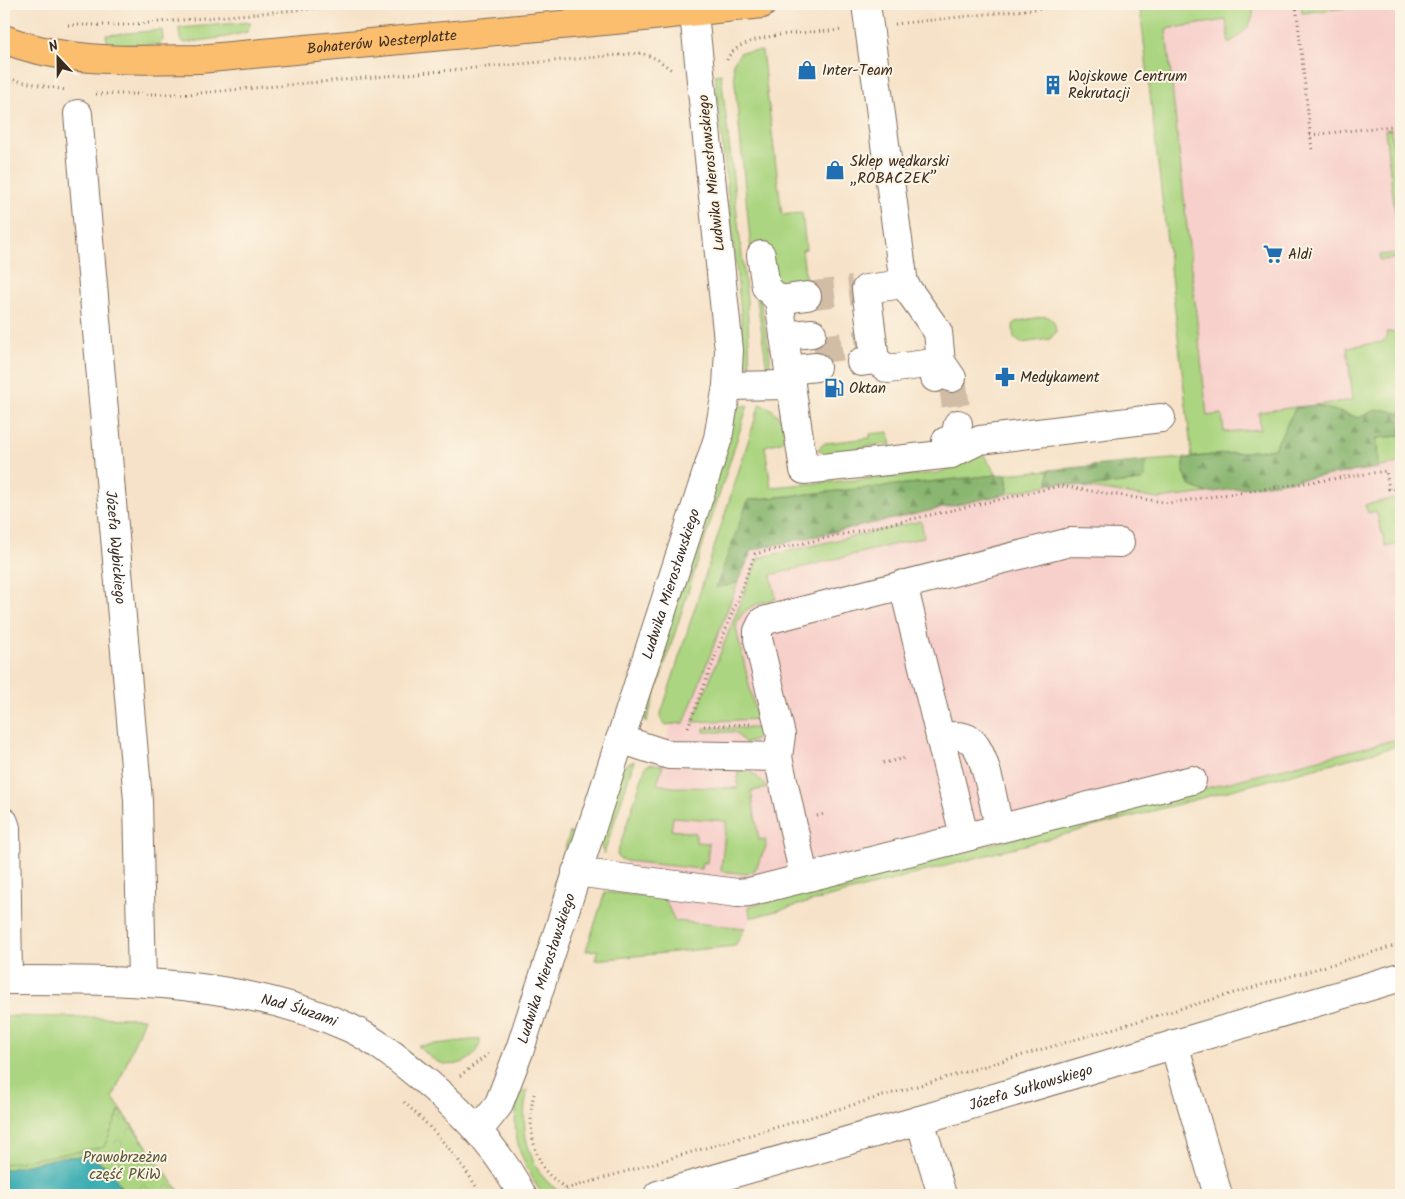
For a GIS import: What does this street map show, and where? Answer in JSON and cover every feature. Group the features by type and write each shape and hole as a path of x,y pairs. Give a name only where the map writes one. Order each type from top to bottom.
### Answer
{"main road":[{"name":"Bohaterów Westerplatte","path":"4,39 75,58 132,60 199,59 693,8 762,4"}],"street":[{"name":"Ludwika Mierosławskiego","path":"478,1131 498,1106 508,1084 718,438 727,386 729,350 693,8"},
{"path":"867,16 904,284 938,332 943,373 888,369 864,325 904,284"},
{"name":"Józefa Wybickiego","path":"80,100 138,800 142,982"},
{"path":"762,255 766,287 785,344 804,470 951,454 980,440 1161,418"},
{"path":"727,386 785,344 812,332 785,344"},
{"path":"949,425 951,454"},
{"path":"804,877 778,757 781,735 758,639 760,626 769,618 1070,542 1120,543"},
{"path":"903,584 964,836"},
{"path":"940,738 960,736 969,738 975,744 982,760 999,827"},
{"path":"620,739 669,755 778,757"},
{"path":"576,872 737,893 1192,780"},
{"path":"4,822 6,828 6,980"},
{"name":"Józefa Sułkowskiego","path":"658,1195 920,1120 1401,977"},
{"name":"Nad Śluzami","path":"6,980 142,982 235,992 309,1011 352,1029 402,1061 449,1100 478,1131 514,1180 522,1195"},
{"path":"1174,1044 1218,1195"},
{"path":"920,1120 942,1195"}],"path":[{"path":"64,25 125,25 364,4"},
{"path":"756,39 867,16 1112,4"},
{"path":"1296,4 1312,150"},
{"path":"4,78 80,100 187,94 641,53 657,59 675,73 700,69"},
{"path":"1310,135 1401,125"},
{"path":"1389,489 1401,488"},
{"path":"883,763 906,758"},
{"path":"566,1189 1401,944"},
{"path":"397,1095 438,1134 460,1160 481,1195"}],"shaded area":[{"path":"1182,4 1401,4 1401,745 751,918 735,946 595,960 716,587 748,500 1192,457 1140,8"}],"green space":[{"path":"1182,4 1253,4 1253,16 1248,27 1240,36 1229,43 1226,20 1166,29 1207,416 1222,414 1224,432 1260,429 1259,412 1296,407 1274,449 1192,457 1140,8"},
{"path":"1301,4 1377,4 1302,13"},
{"path":"251,22 247,32 185,43 180,39 179,28"},
{"path":"162,30 163,40 159,45 108,45 106,35"},
{"path":"762,51 782,215 802,213 806,249 802,250 807,289 758,286 770,356 770,366 767,369 753,271 733,63 741,52"},
{"path":"721,74 747,300 750,366 743,360 741,313 715,75"},
{"path":"1391,129 1401,207 1401,258 1380,260 1380,255 1400,253 1385,130"},
{"path":"1045,316 1054,322 1055,326 1056,332 1050,339 1021,343 1014,338 1013,326 1015,322"},
{"path":"1401,331 1401,413 1372,411 1359,418 1316,405 1353,400 1347,347 1383,342 1387,337 1386,332"},
{"path":"760,404 777,414 785,430 781,442 765,446 771,487 936,473 947,470 981,451 997,475 748,500 727,586 738,582 684,723 664,725 660,717"},
{"path":"748,405 646,723 643,712 736,407"},
{"path":"1316,405 1359,418 1378,410 1401,413 1401,436 1377,438 1378,468 1207,493 1189,485 1184,472 1184,458 1274,449 1296,407"},
{"path":"889,432 891,451 888,452 887,444 863,447 864,454 828,456 818,449 825,443 870,438 870,434"},
{"path":"1401,436 1401,462 1378,468 1377,438"},
{"path":"1184,458 1184,472 1189,485 1207,493 1159,499 1084,487 1141,481 1145,477 1146,461"},
{"path":"1146,461 1145,477 1141,481 1084,487 1060,483 1048,485 1049,470"},
{"path":"1049,470 1048,485 1006,494 1008,490 1006,474"},
{"path":"1006,474 1008,490 1006,494 752,550 738,582 716,587 748,500"},
{"path":"1391,499 1401,501 1401,543 1386,547 1376,511 1368,513 1365,505"},
{"path":"921,521 924,537 771,575 776,599 746,610 741,615 736,628 757,719 693,722 758,558"},
{"path":"704,728 758,728 759,734 754,741 745,743 735,732 704,732"},
{"path":"1401,738 1401,745 750,918 749,906"},
{"path":"634,761 604,854 600,844 624,766"},
{"path":"652,764 663,765 657,784 673,787 738,788 738,770 743,770 755,775 768,788 751,791 759,840 765,839 766,847 755,870 747,874 721,871 726,821 673,817 671,830 696,833 696,842 709,843 707,863 702,862 701,869 626,861 619,858 617,854 646,766"},
{"path":"570,832 574,836 558,887 553,887"},
{"path":"605,892 664,898 675,921 745,928 735,946 595,960 598,950 586,951"},
{"path":"4,1016 144,1018 113,1098 149,1149 4,1170"},
{"path":"480,1039 479,1046 472,1057 461,1063 454,1064 438,1062 418,1046"},
{"path":"528,1090 524,1123 528,1146 536,1167 542,1176 562,1195 542,1195 528,1170 519,1147 515,1122 516,1108 520,1093"},
{"name":"Prawobrzeżna część PKiW","path":"120,1110 182,1195 4,1195 4,1164 104,1147"}],"water":[{"path":"87,1156 110,1168 125,1195 4,1195 4,1170 62,1157"}],"tunnel":[{"path":"807,296 853,290"},
{"path":"814,350 859,344"},
{"path":"952,378 958,424"}],"place":[{"name":"Inter-Team","path":"807,70"},
{"name":"Wojskowe Centrum Rekrutacji","path":"1053,85"},
{"name":"Sklep wędkarski „ROBACZEK”","path":"835,170"},
{"name":"Aldi","path":"1273,254"},
{"name":"Medykament","path":"1005,377"},
{"name":"Oktan","path":"834,388"}]}
